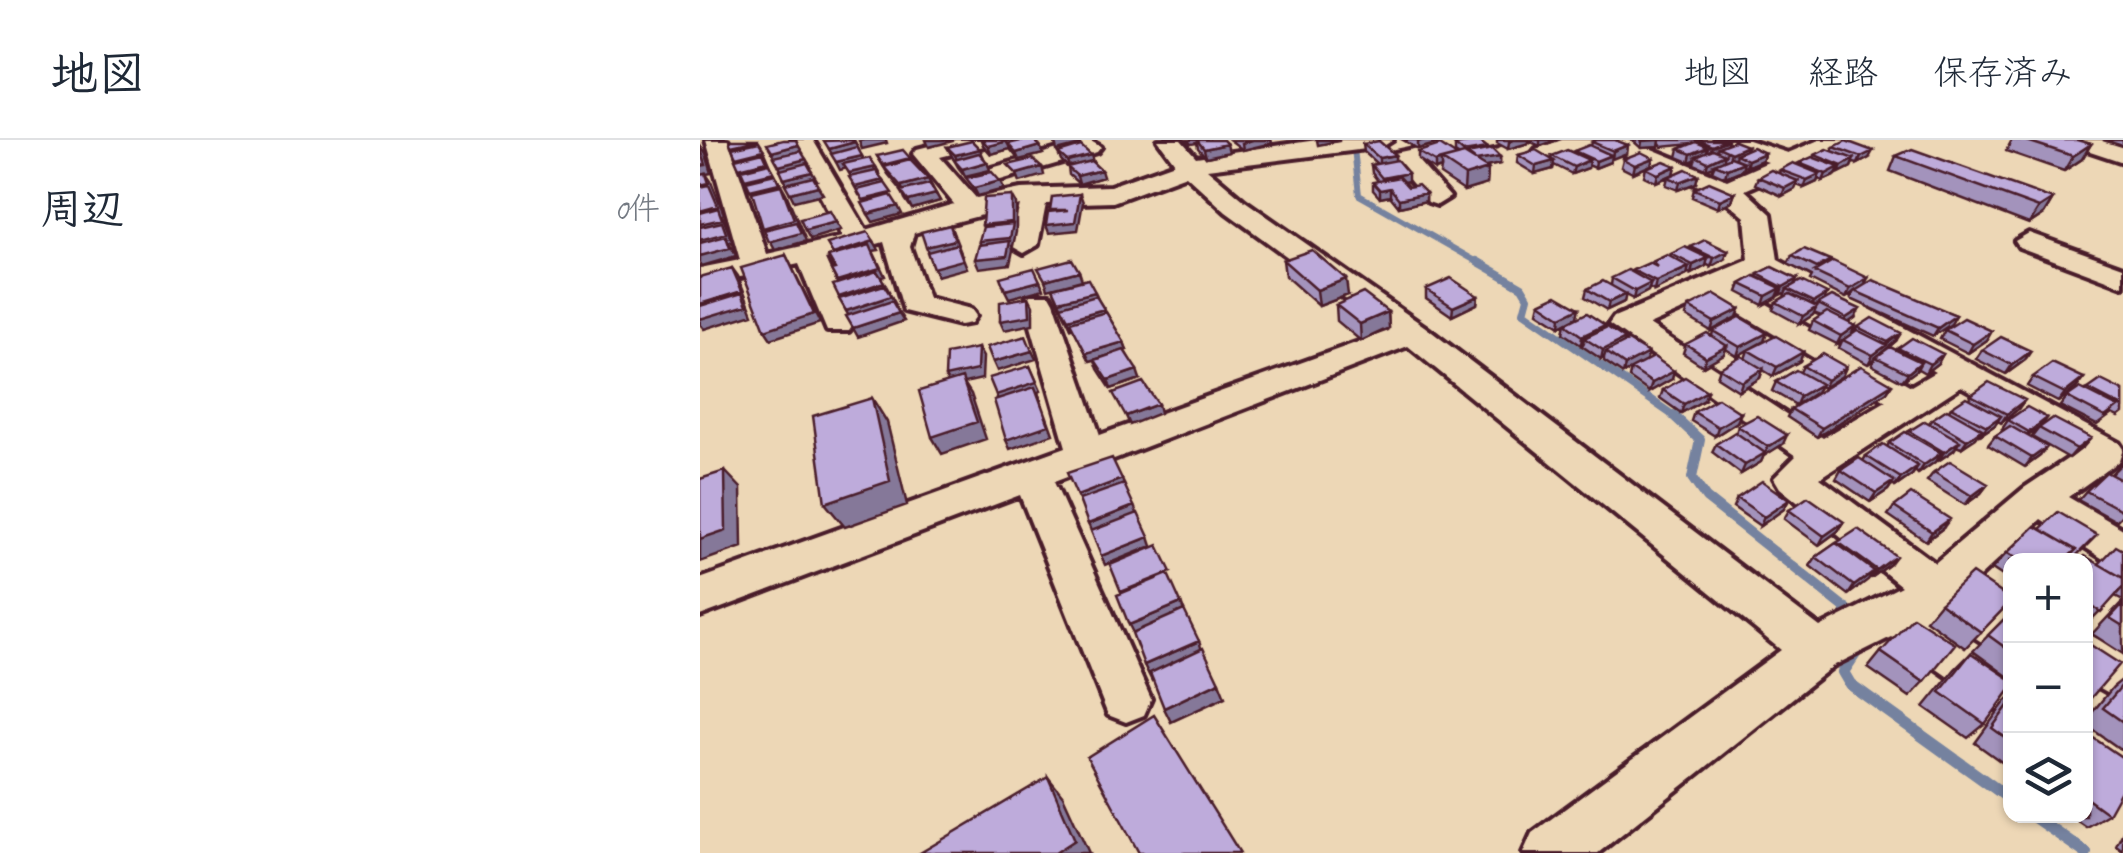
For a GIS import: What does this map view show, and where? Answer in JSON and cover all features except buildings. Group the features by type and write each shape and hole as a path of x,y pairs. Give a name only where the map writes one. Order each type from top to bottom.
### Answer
{"street":[{"path":"718,140 756,266"},
{"path":"802,140 858,240"},
{"path":"961,197 925,154 980,140"},
{"path":"1169,140 1188,166 1238,212 1329,268 1413,333 1858,631 2003,689"},
{"path":"1544,154 1586,140"},
{"path":"1610,140 1728,189 1758,214 1764,264"},
{"path":"1725,140 1790,162"},
{"path":"2080,140 2123,155"},
{"path":"961,197 1113,194 1188,166 1232,156 1287,146 1368,142 1403,158 1437,196"},
{"path":"1403,158 1483,142 1504,162"},
{"path":"1728,189 1834,142"},
{"path":"700,276 809,254 902,227 961,197 1089,147"},
{"path":"700,180 729,174"},
{"path":"1024,245 1035,196"},
{"path":"902,227 896,247 915,304 960,316"},
{"path":"2029,241 2123,277"},
{"path":"809,254 838,324"},
{"path":"1764,264 1625,324 1822,456"},
{"path":"1552,853 1858,631 1947,578 2038,498 2114,441 1962,370 1764,264"},
{"path":"1714,286 1912,401"},
{"path":"1038,302 1088,456"},
{"path":"700,598 1413,333"},
{"path":"1962,370 1822,456 1794,478 1947,578 1998,596"},
{"path":"1032,477 1126,699"},
{"path":"2038,498 2123,550"},
{"path":"2093,659 2123,679"}],"waterway":[{"path":"1348,140 1354,148 1359,195 1481,264"},
{"path":"1477,261 1522,287 1528,297 1524,312 1674,416"},
{"path":"1674,416 1700,440 1692,478 1706,498 1849,611"},
{"path":"1846,609 1854,620"},
{"path":"1861,645 1843,672 1850,684 2003,794"},
{"path":"2043,823 2086,853"}]}
